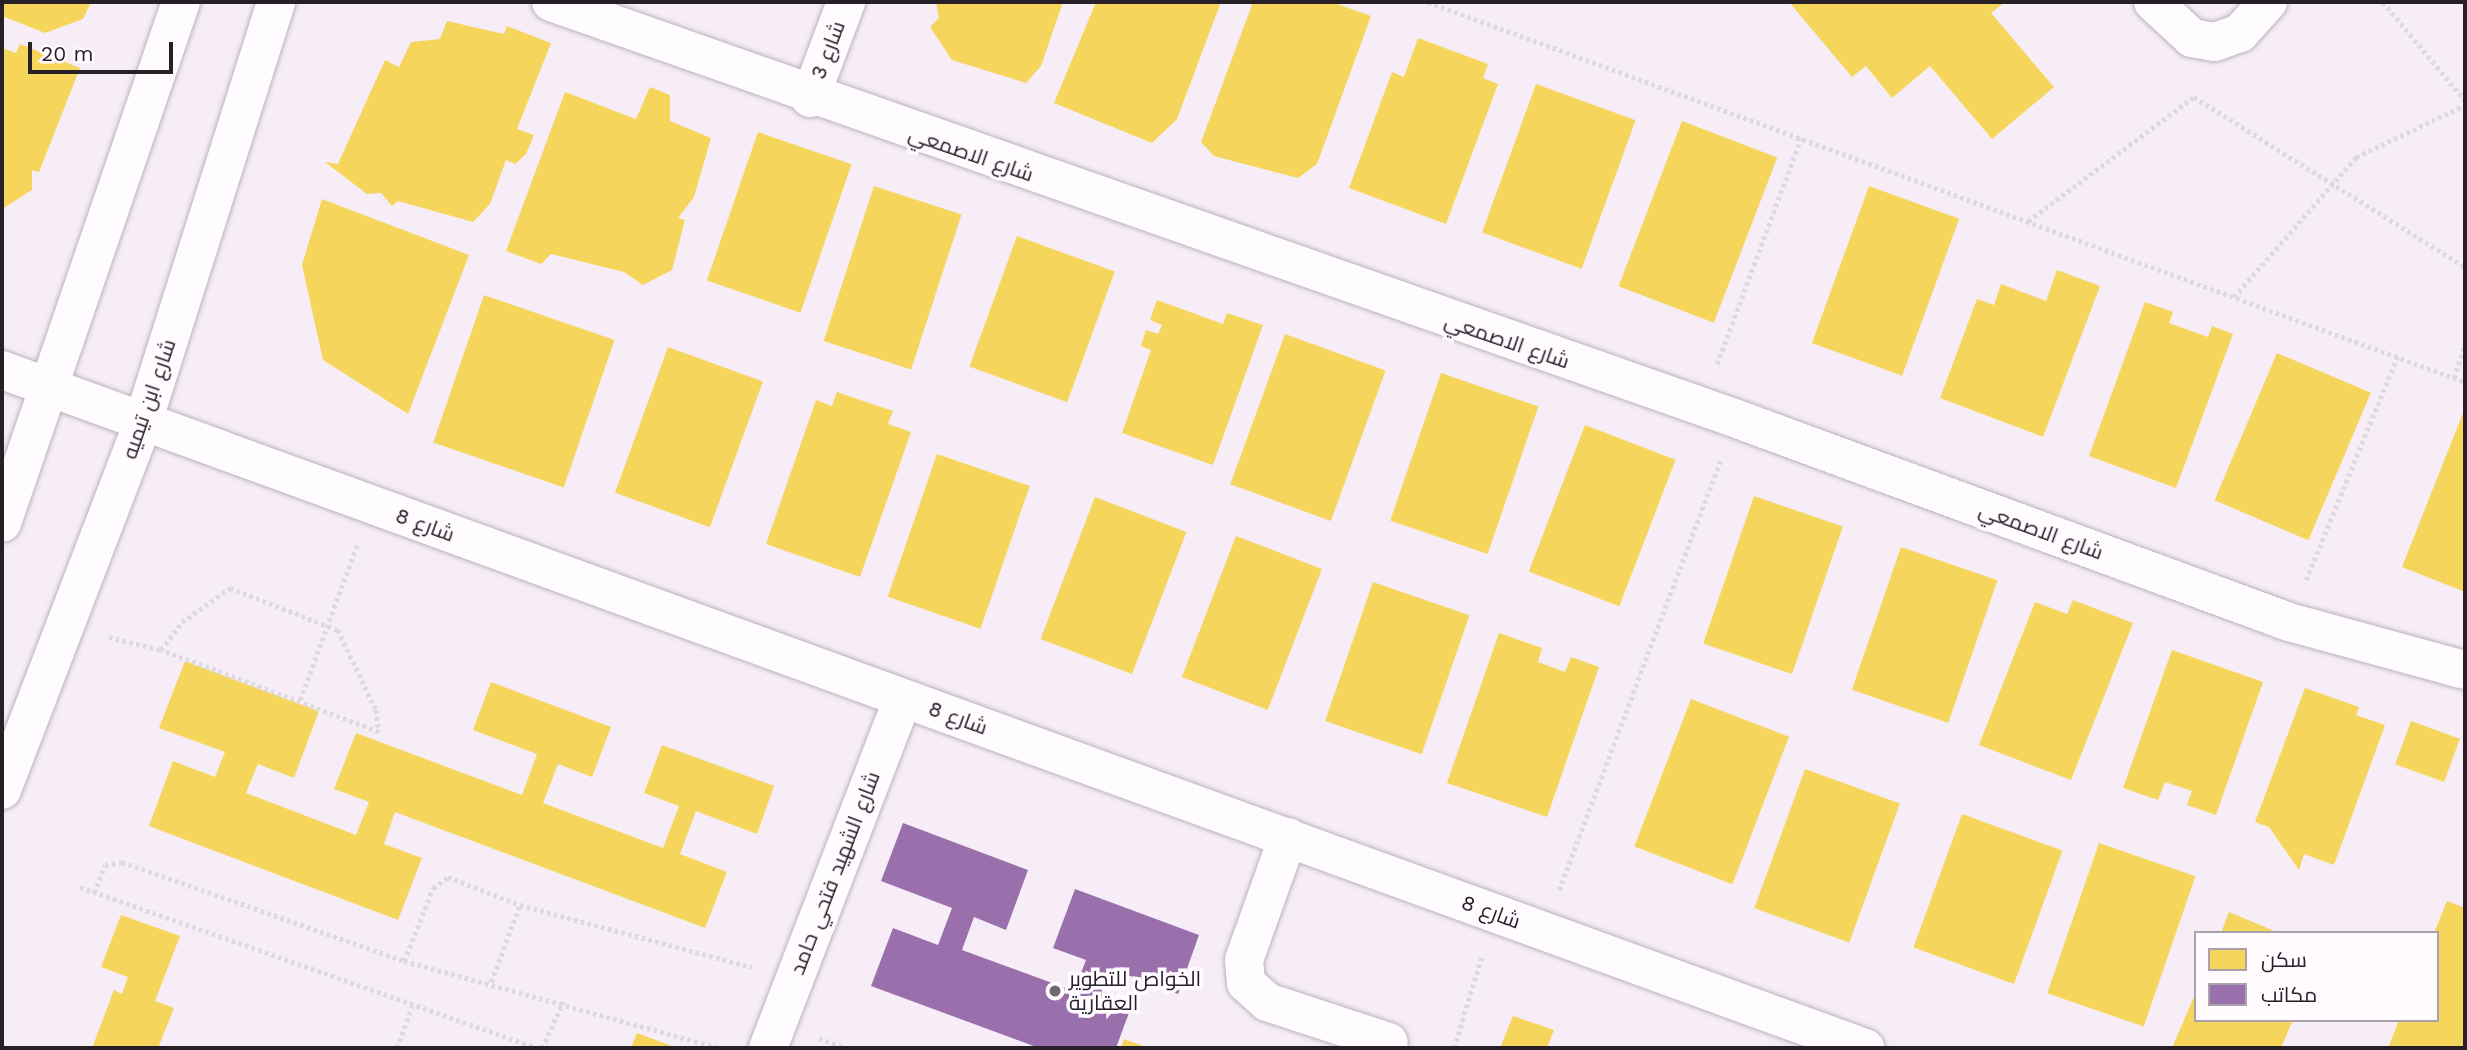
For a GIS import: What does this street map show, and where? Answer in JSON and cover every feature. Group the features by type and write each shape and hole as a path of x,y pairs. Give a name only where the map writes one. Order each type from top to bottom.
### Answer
{"street":[{"path":"2,523 51,391 181,2"},
{"name":"شارع ابن تيميه","path":"2,790 142,425 276,2"},
{"name":"شارع الاصمعي","path":"551,2 810,98 1701,409 1737,419 2289,622 2465,670"},
{"name":"شارع 3","path":"810,98 846,2"},
{"path":"2153,2 2192,38 2215,42 2240,33 2268,2"},
{"name":"شارع 8","path":"2,370 142,425 372,505 1863,1048"},
{"name":"شارع الشهيد فتحي حامد","path":"768,1048 903,699"},
{"path":"1289,837 1244,960 1247,983 1267,1002 1389,1042"}],"path":[{"path":"1428,2 2465,382"},
{"path":"2234,297 2356,157 2465,103 2384,2"},
{"path":"2028,221 2194,97 2465,267"},
{"path":"1701,409 1801,138"},
{"path":"2454,378 2465,345"},
{"path":"2289,622 2397,357"},
{"path":"1543,932 1737,419"},
{"path":"300,700 372,505"},
{"path":"66,626 161,650 300,700 379,732 376,710 338,630 327,623 230,588 182,622 161,650"},
{"path":"94,893 105,865 122,862 404,961 491,982 719,1048"},
{"path":"404,961 439,881 448,877 520,905 794,978"},
{"path":"80,887 412,1006 540,1048 563,1002"},
{"path":"491,982 520,905"},
{"path":"1454,1048 1495,914"},
{"path":"397,1048 412,1006"}],"building: سكن":[{"path":"2,2 91,2 83,19 45,33 2,16"},
{"path":"936,2 1063,2 1041,66 1026,83 952,60 930,27 939,18"},
{"path":"1096,2 1221,2 1177,119 1152,143 1054,103"},
{"path":"1253,2 1332,2 1371,16 1317,164 1298,178 1214,156 1201,142"},
{"path":"1789,2 2005,2 1991,13 2054,87 1992,139 1930,66 1892,98 1866,66 1852,77"},
{"path":"447,21 504,34 507,26 551,43 517,129 534,135 526,154 515,164 506,160 490,204 473,222 398,201 392,206 381,193 367,194 325,162 338,164 385,60 399,67 411,42 440,39"},
{"path":"1418,38 1488,64 1483,78 1498,84 1446,224 1349,188 1392,72 1404,77"},
{"path":"20,44 80,68 39,172 32,170 32,190 2,209 2,48 16,53"},
{"path":"1536,84 1636,120 1582,269 1482,232"},
{"path":"650,87 670,95 670,121 711,138 694,197 678,218 685,220 672,270 643,285 624,272 551,254 541,264 506,251 565,92 636,119"},
{"path":"1682,121 1777,158 1714,323 1619,286"},
{"path":"758,132 852,164 800,313 707,280"},
{"path":"874,186 961,214 911,369 824,341"},
{"path":"1869,186 1959,219 1902,376 1812,343"},
{"path":"322,199 469,255 408,414 323,360 302,265"},
{"path":"1017,236 1115,272 1067,402 969,367"},
{"path":"2057,270 2100,286 2043,437 1940,398 1977,299 1994,305 2001,284 2046,301"},
{"path":"484,295 614,340 564,487 433,443"},
{"path":"1157,300 1223,324 1227,313 1263,325 1213,465 1122,433 1151,350 1141,346 1146,330 1158,334 1162,325 1150,320"},
{"path":"2145,302 2173,312 2169,323 2208,337 2212,326 2233,334 2176,488 2089,456"},
{"path":"1285,334 1386,371 1331,521 1230,484"},
{"path":"668,347 763,382 710,527 615,493"},
{"path":"2277,353 2371,393 2308,540 2214,500"},
{"path":"1441,373 1538,407 1488,554 1390,521"},
{"path":"837,392 893,411 888,424 911,432 860,577 766,544 816,400 832,406"},
{"path":"2465,408 2465,592 2402,567"},
{"path":"1585,425 1676,460 1619,606 1529,572"},
{"path":"937,454 1030,486 981,629 888,597"},
{"path":"1754,496 1843,527 1792,674 1703,644"},
{"path":"1095,497 1186,532 1132,674 1041,639"},
{"path":"1236,536 1322,569 1268,710 1182,677"},
{"path":"1901,547 1997,580 1948,723 1852,690"},
{"path":"1373,582 1469,615 1422,754 1325,721"},
{"path":"2073,600 2133,623 2071,780 1979,745 2035,602 2067,614"},
{"path":"1499,633 1542,648 1538,662 1565,672 1571,657 1599,667 1547,817 1447,783"},
{"path":"2172,650 2263,682 2216,815 2187,805 2192,791 2165,782 2158,800 2123,788"},
{"path":"185,661 319,711 294,778 258,764 246,793 356,835 369,802 334,789 356,733 522,795 537,754 473,730 491,682 611,727 592,777 558,764 543,803 663,848 679,806 644,793 662,745 774,786 757,834 696,811 680,854 727,872 705,928 395,812 384,844 422,858 398,920 149,826 173,761 215,777 225,752 159,728"},
{"path":"2305,688 2359,707 2356,715 2385,725 2334,865 2304,854 2299,870 2269,827 2255,822"},
{"path":"1691,699 1789,737 1732,884 1634,847"},
{"path":"2411,721 2460,739 2444,782 2395,764"},
{"path":"1805,769 1900,804 1849,943 1754,908"},
{"path":"1962,814 2063,851 2014,984 1913,947"},
{"path":"2099,843 2195,876 2144,1027 2047,993"},
{"path":"2447,901 2465,908 2465,1048 2388,1048 2398,1022 2439,1022 2439,931 2435,931"},
{"path":"2229,912 2274,931 2222,931"},
{"path":"121,915 180,936 155,1001 174,1008 158,1048 92,1048 114,990 122,994 128,977 101,967"},
{"path":"2194,997 2194,1022 2292,1022 2281,1048 2172,1048"},
{"path":"1513,1016 1554,1030 1547,1048 1500,1048"},
{"path":"637,1033 677,1048 631,1048"},
{"path":"1124,1039 1149,1048 1121,1048"}],"building: مكاتب":[{"path":"903,823 1028,870 1006,930 974,917 962,950 1074,991 1086,960 1053,948 1075,889 1199,935 1178,994 1112,969 1101,999 1130,1010 1116,1048 1039,1048 871,986 893,928 938,945 952,908 881,881"}],"place":[{"name":"الخواص للتطوير العقارية","path":"1055,991"}]}
